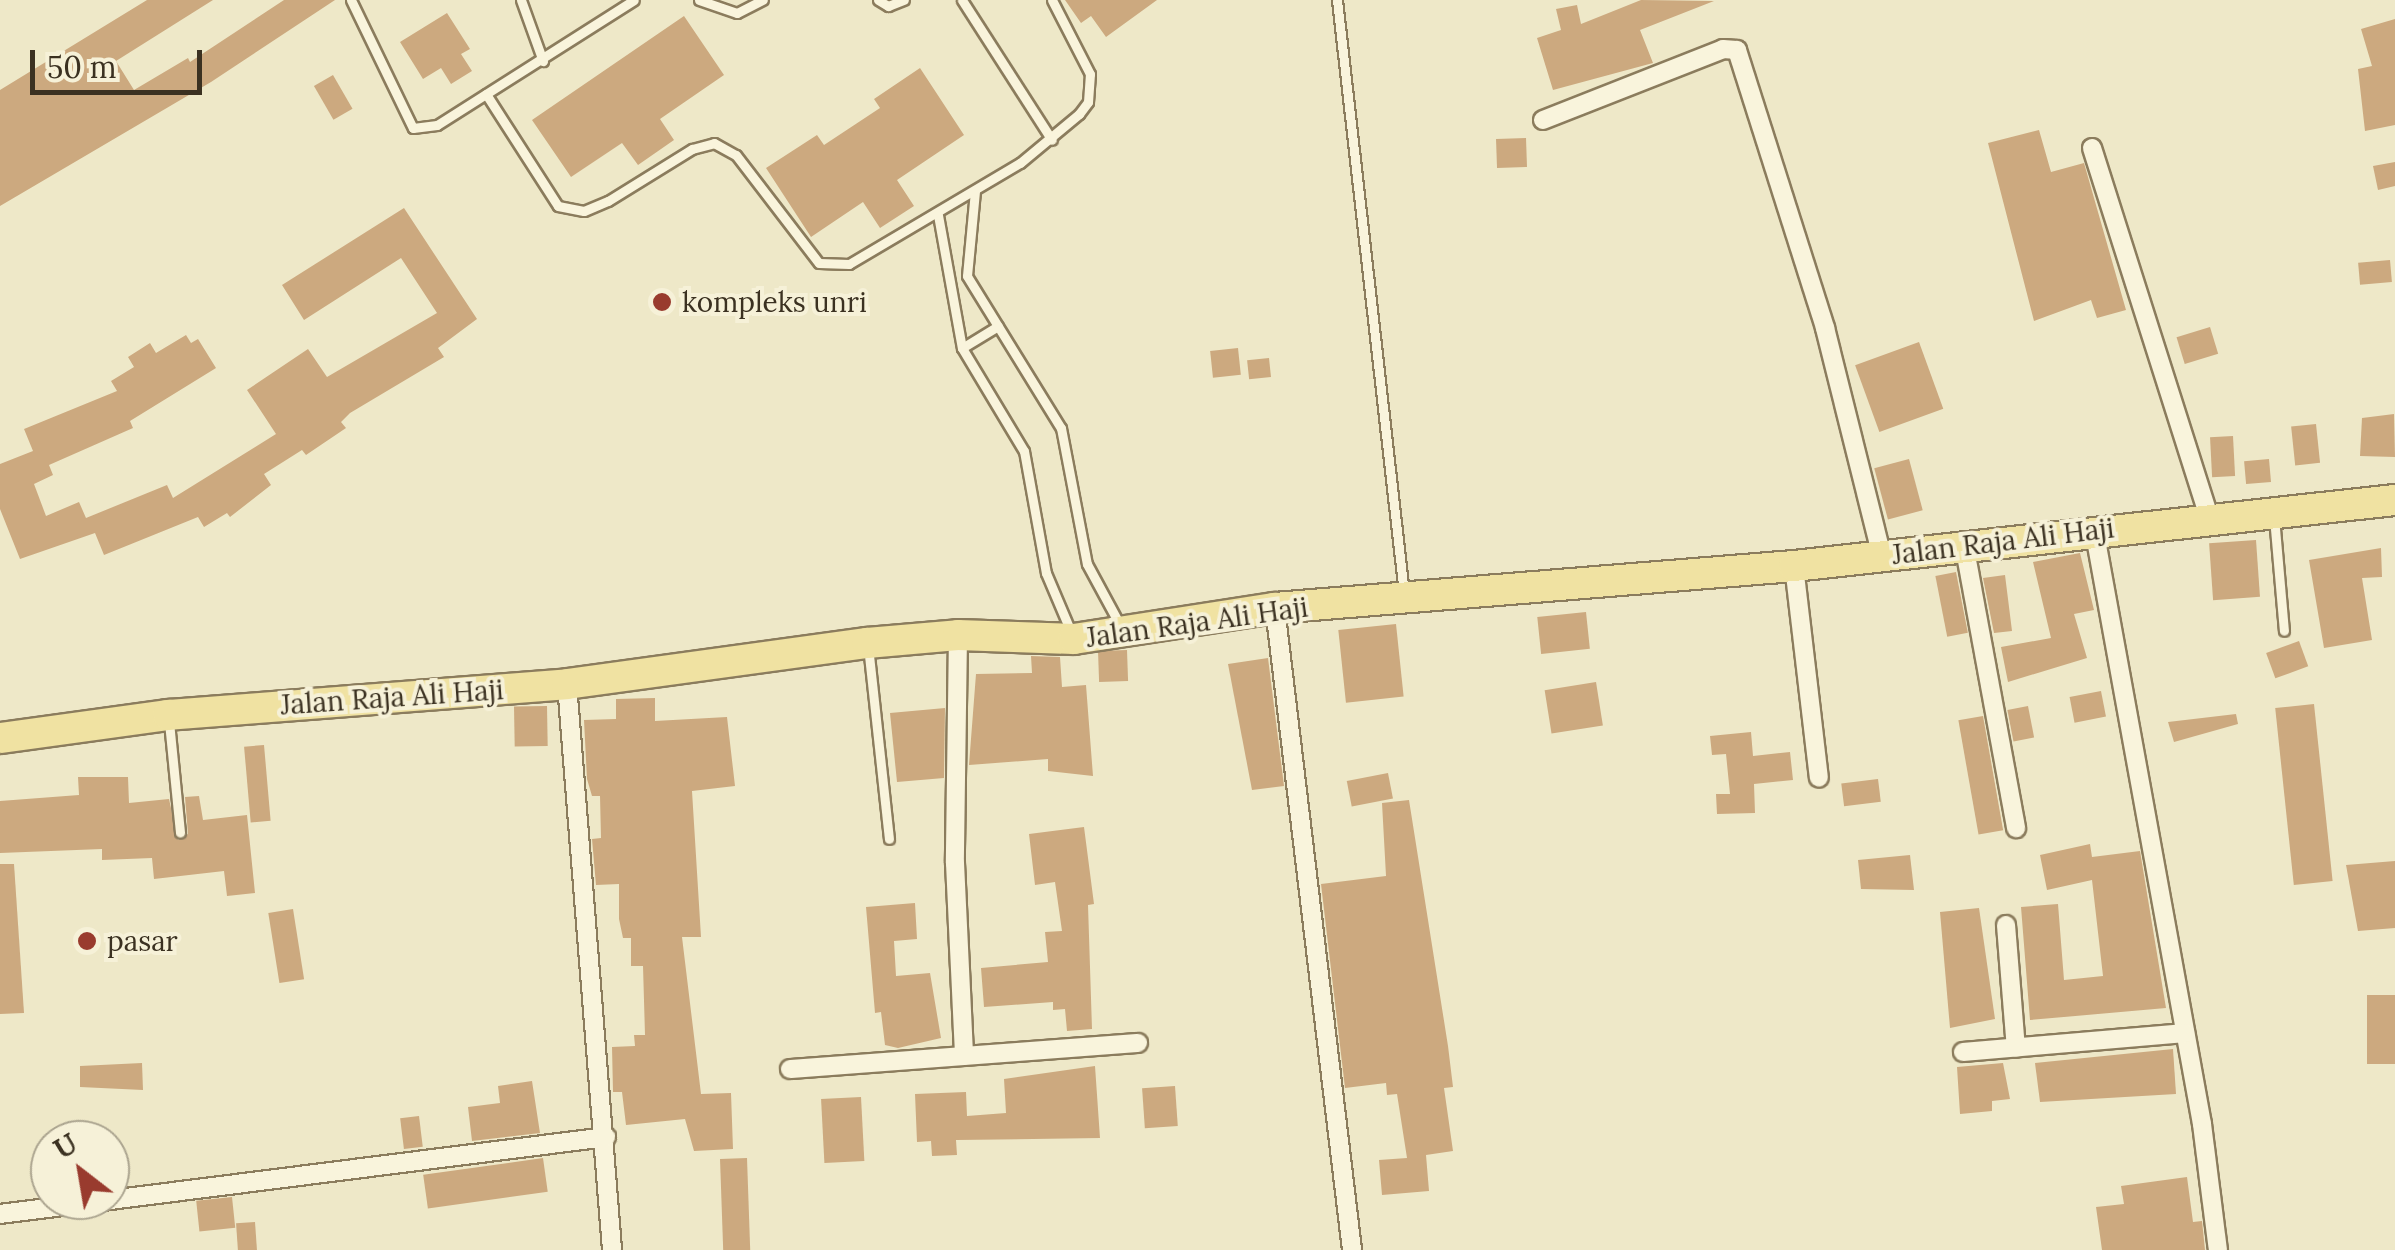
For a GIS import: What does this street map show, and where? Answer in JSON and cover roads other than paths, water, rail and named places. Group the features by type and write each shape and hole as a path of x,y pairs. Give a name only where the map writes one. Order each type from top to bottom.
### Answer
{"main road":[{"name":"Jalan Raja Ali Haji","path":"0,738 168,715 567,684 867,643 958,635 1074,639 1275,608 1405,602 1794,566 2094,528 2210,521 2273,510 2395,500"}],"street":[{"path":"1544,120 1723,49 1737,50 1825,328 1882,556"},
{"path":"2092,148 2210,521"},
{"path":"2094,528 2185,1033 2218,1250"},
{"path":"1964,544 2016,828"},
{"path":"1794,566 1819,778"},
{"path":"1275,608 1352,1250"},
{"path":"958,635 955,863 964,1056"},
{"path":"567,684 568,756 606,1137 612,1250"},
{"path":"2006,924 2016,1048"},
{"path":"1963,1052 2185,1033"},
{"path":"790,1070 1138,1043"},
{"path":"0,1214 606,1137"}],"lane":[{"path":"351,0 413,128 437,125 634,0"},
{"path":"522,0 543,61"},
{"path":"698,0 736,12 763,0"},
{"path":"878,0 893,6 904,0"},
{"path":"962,0 1052,140"},
{"path":"486,94 558,206 596,206 652,180 692,149 714,143 736,155 767,203 826,266 849,264 975,191 1052,140 1078,114 1091,88 1080,48 1052,0"},
{"path":"1338,0 1405,602"},
{"path":"975,191 967,276 1061,428 1087,564 1124,633"},
{"path":"938,215 962,348 1024,451 1046,573 1074,639"},
{"path":"962,348 998,326"},
{"path":"2273,510 2284,631"},
{"path":"867,643 889,840"},
{"path":"168,715 180,832"}],"place":[{"name":"kompleks unri","path":"662,302"},
{"name":"pasar","path":"87,941"}]}
